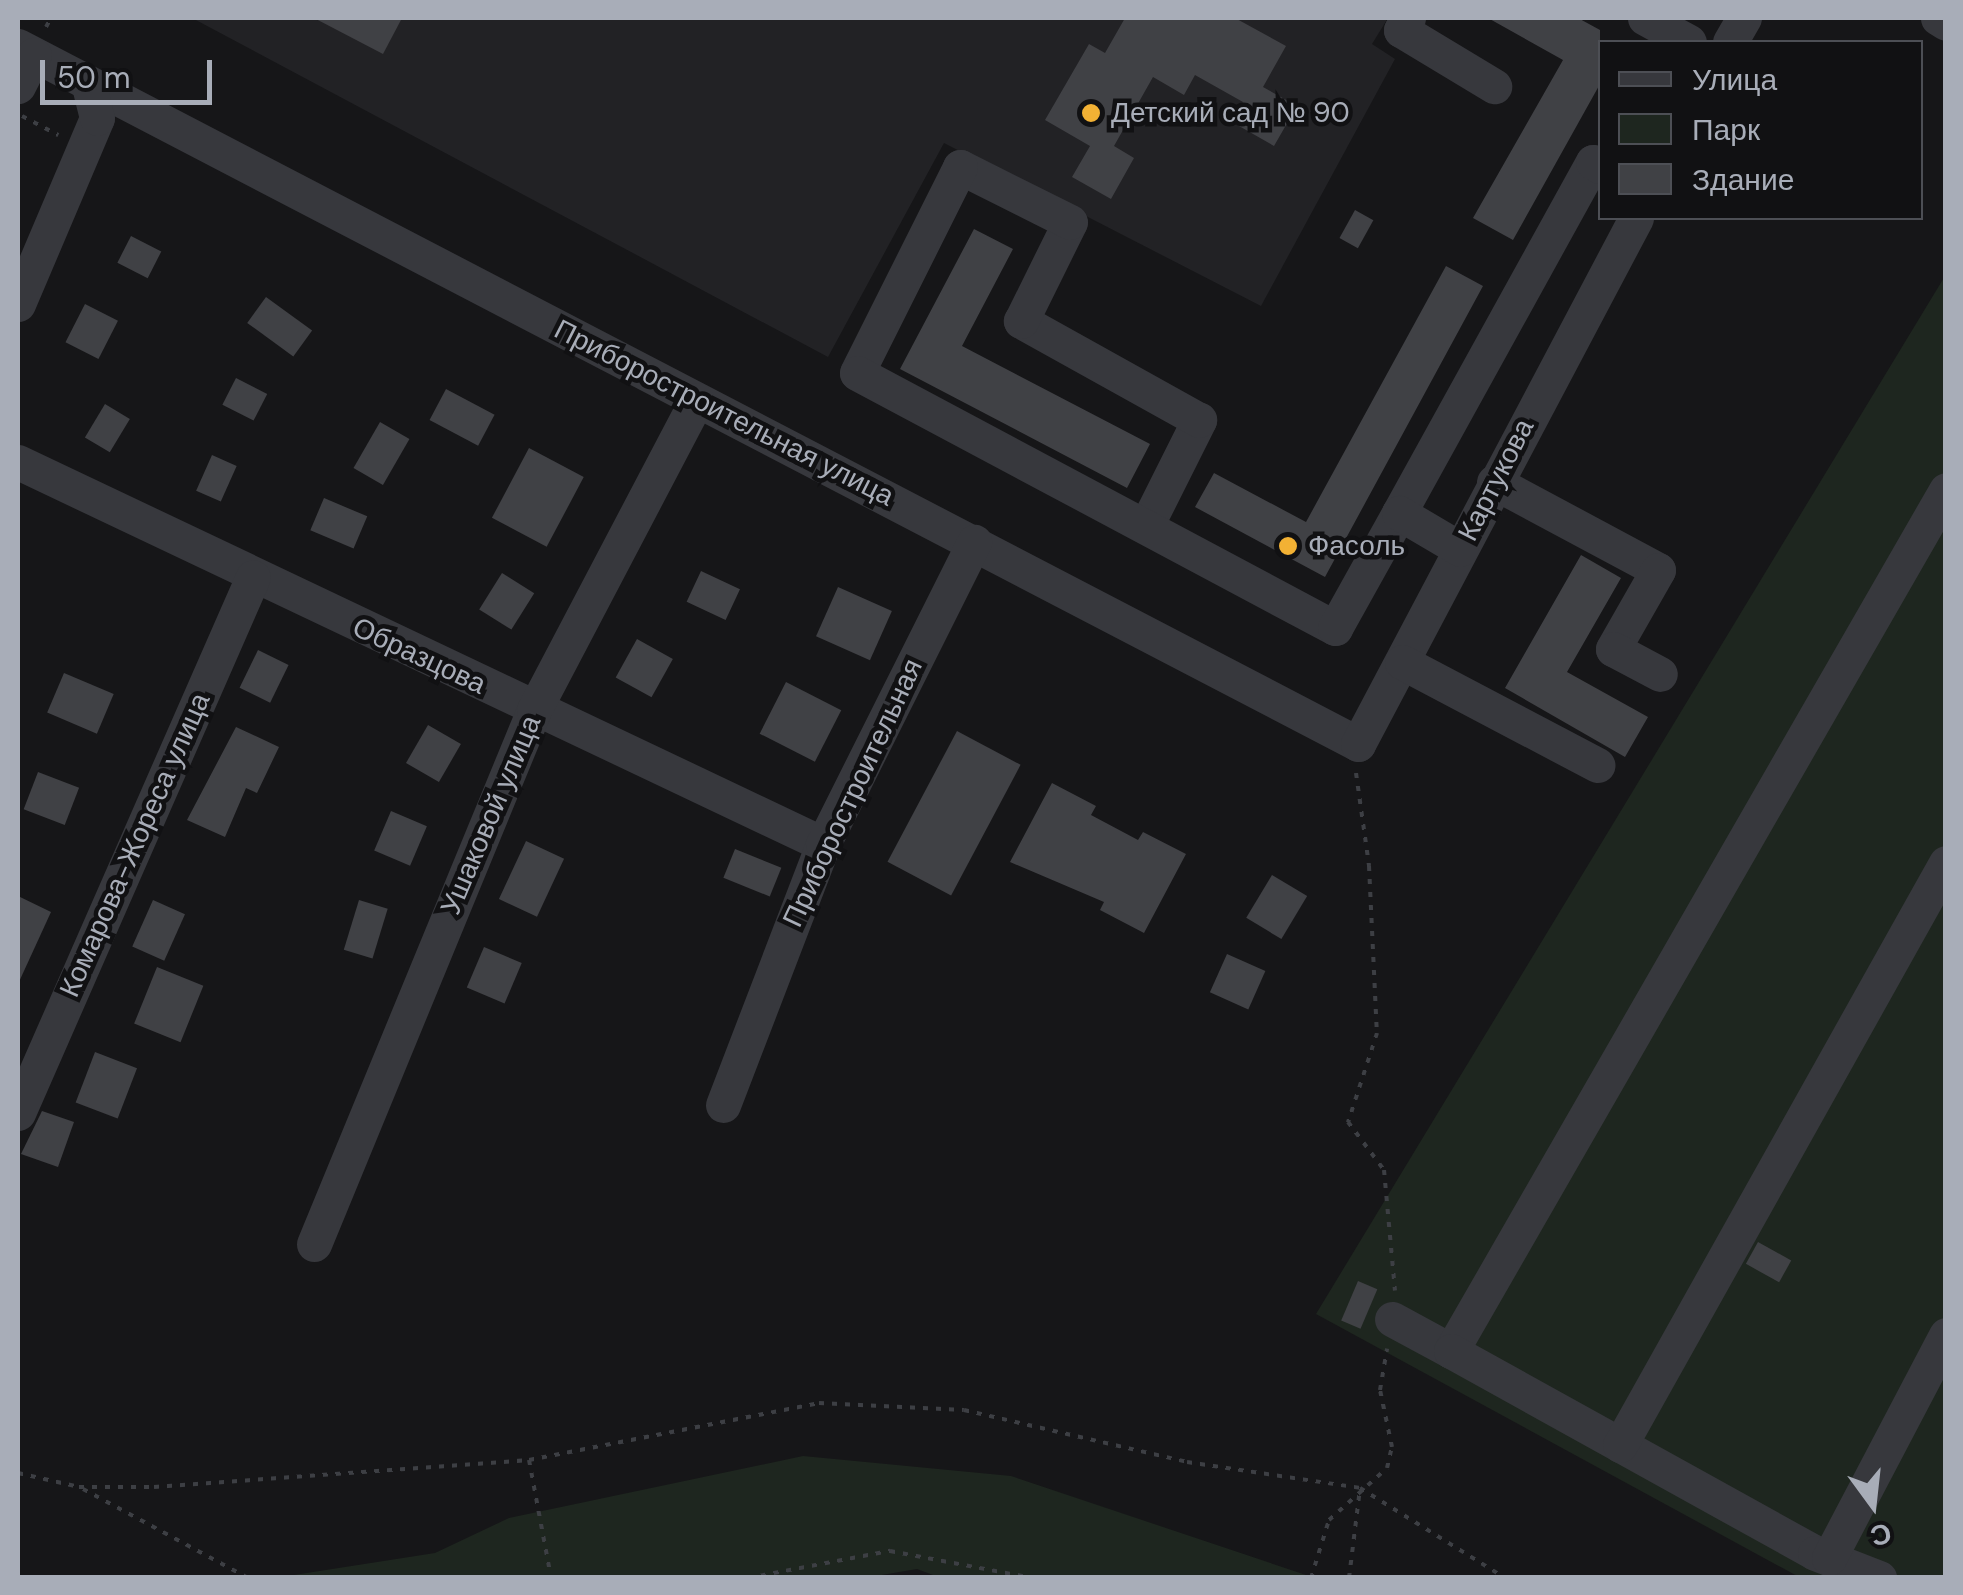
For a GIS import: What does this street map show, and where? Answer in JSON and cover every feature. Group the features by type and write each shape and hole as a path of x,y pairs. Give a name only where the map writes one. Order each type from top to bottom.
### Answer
{"street":[{"path":"1408,18 1401,30 1494,86"},
{"path":"1731,40 1744,18"},
{"path":"1938,18 1946,23"},
{"path":"18,86 26,50"},
{"name":"Приборостроительная улица","path":"26,50 1358,744"},
{"path":"18,304 97,118 88,85"},
{"path":"1146,526 1199,420 1021,320 1070,222 960,167 857,373 1335,628 1598,159"},
{"name":"Картукова","path":"1358,744 1635,220"},
{"name":"Ушаковой улица","path":"314,1244 534,710 697,400"},
{"name":"Образцова","path":"18,462 253,577 823,844"},
{"path":"1494,482 1658,570 1613,649 1660,674"},
{"path":"1451,1351 1946,490"},
{"path":"1400,514 1460,548"},
{"name":"Приборостроительная","path":"723,1105 823,844 974,542"},
{"name":"Комарова-Жореса улица","path":"18,1113 253,577"},
{"path":"1402,662 1597,765"},
{"path":"1620,1444 1946,863"},
{"path":"1392,1319 1829,1558 1879,1578"},
{"path":"1829,1558 1946,1334"}],"path":[{"path":"18,114 84,148"},
{"path":"1311,1578 1329,1520 1360,1488 1387,1468 1392,1448 1380,1390 1392,1319 1384,1170 1348,1122 1377,1033 1369,866 1356,796 1358,744"},
{"path":"79,1487 529,1460 819,1403 964,1410 1187,1462 1360,1488 1505,1578"},
{"path":"529,1460 550,1578"},
{"path":"18,1473 79,1487 248,1578"},
{"path":"1349,1578 1360,1488"},
{"path":"748,1578 890,1552 1032,1578"}],"shaded area":[{"path":"1388,18 1372,44 1395,59 1261,306 944,143 828,357 194,19"}],"green space":[{"path":"1945,276 1945,1577 1799,1577 1316,1314"},
{"path":"803,1456 1011,1476 1312,1577 941,1578 917,1569 864,1578 281,1577 435,1553 509,1518"}],"building":[{"path":"314,18 402,18 383,54"},
{"name":"Детский сад № 90","path":"1125,18 1235,18 1286,46 1263,87 1297,106 1274,146 1232,122 1243,102 1195,75 1184,95 1153,77 1114,146 1134,158 1111,199 1072,177 1090,146 1045,120 1089,44 1105,53"},
{"path":"1488,18 1578,18 1600,30 1598,88 1513,240 1473,218 1563,60"},
{"path":"1355,210 1373,220 1358,248 1339,238"},
{"path":"974,229 1013,249 962,346 1150,444 1127,488 900,369"},
{"path":"131,236 161,251 148,278 117,263"},
{"path":"1446,266 1483,286 1325,577 1195,507 1214,473 1306,522"},
{"path":"266,297 312,331 293,356 247,323"},
{"path":"85,304 118,321 98,359 65,342"},
{"path":"236,378 267,394 254,421 222,405"},
{"path":"446,389 495,415 478,446 430,420"},
{"path":"105,404 130,419 110,452 85,437"},
{"path":"380,422 409,439 383,485 354,468"},
{"path":"529,448 584,477 547,547 492,518"},
{"path":"212,455 237,466 221,502 196,491"},
{"path":"324,498 367,516 354,549 310,530"},
{"path":"1581,555 1621,578 1567,672 1648,717 1625,757 1505,688"},
{"path":"701,571 740,589 726,620 687,602"},
{"path":"502,573 534,593 511,630 479,609"},
{"path":"838,587 892,611 870,660 816,636"},
{"path":"637,639 673,659 652,697 616,677"},
{"path":"258,650 289,665 270,703 240,688"},
{"path":"64,673 114,694 97,734 47,713"},
{"path":"786,682 841,710 815,762 760,734"},
{"path":"428,725 461,744 439,782 406,763"},
{"path":"236,727 279,747 257,793 246,788 225,837 187,820"},
{"path":"957,731 1021,765 951,895 888,862"},
{"path":"38,772 79,788 65,825 24,809"},
{"path":"1052,783 1096,806 1091,815 1138,840 1143,832 1186,854 1144,933 1100,910 1104,902 1010,862"},
{"path":"391,811 427,826 410,866 374,851"},
{"path":"526,841 564,859 537,917 499,899"},
{"path":"735,849 781,868 770,896 723,878"},
{"path":"1272,875 1307,896 1281,939 1246,918"},
{"path":"18,896 51,912 18,984"},
{"path":"153,900 185,914 164,961 132,947"},
{"path":"359,900 388,909 372,958 344,950"},
{"path":"484,947 522,963 505,1004 467,988"},
{"path":"1227,954 1265,971 1248,1009 1210,992"},
{"path":"157,967 203,986 181,1042 134,1024"},
{"path":"95,1052 137,1068 118,1119 76,1102"},
{"path":"42,1111 74,1122 58,1167 21,1154"},
{"path":"1758,1242 1791,1260 1779,1282 1746,1264"},
{"path":"1358,1281 1377,1289 1361,1329 1341,1321"}],"place":[{"name":"Детский сад № 90","path":"1091,113"},
{"name":"Фасоль","path":"1288,546"}]}
